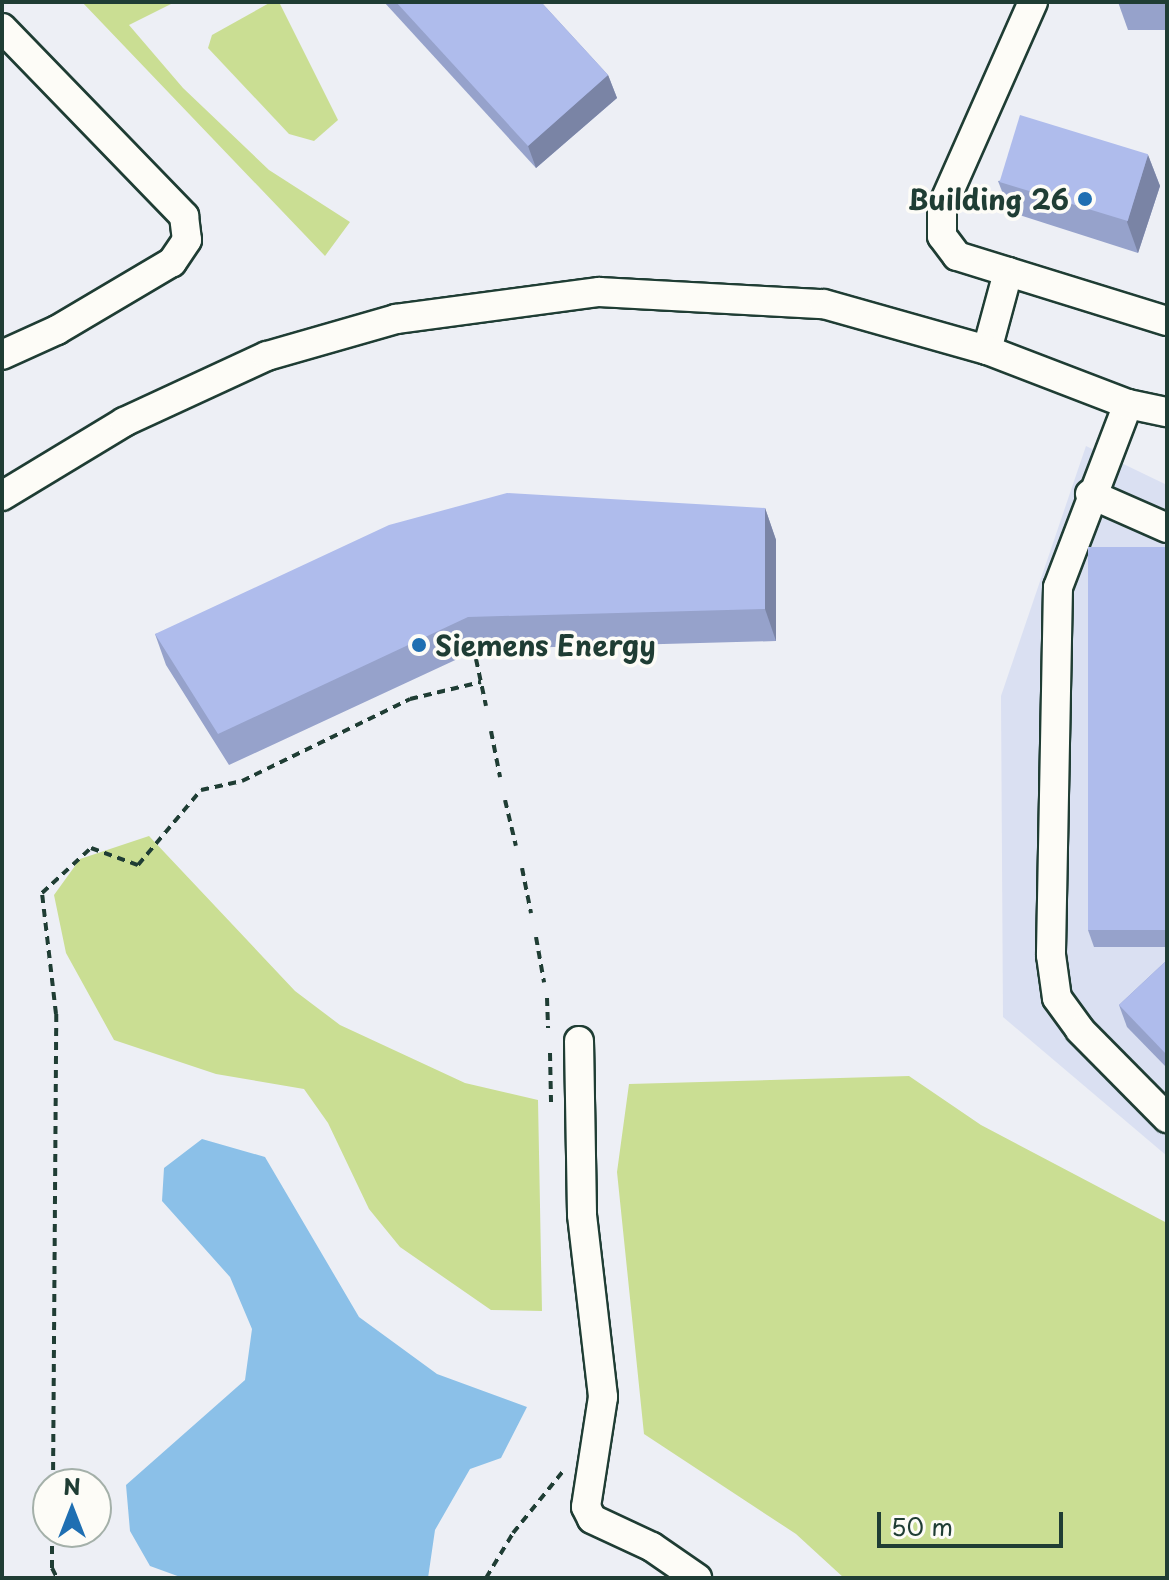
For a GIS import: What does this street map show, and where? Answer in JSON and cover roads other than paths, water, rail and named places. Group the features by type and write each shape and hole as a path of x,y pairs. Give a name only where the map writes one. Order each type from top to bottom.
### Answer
{"street":[{"path":"1033,2 942,207 942,236 957,256 1167,321"},
{"path":"2,28 184,216 187,240 172,262 57,330 2,355"},
{"path":"987,350 1008,272"},
{"path":"2,496 124,422 267,356 406,317 599,292 765,298 824,304 987,350 1128,404 1167,412"},
{"path":"1128,404 1167,432"},
{"path":"1128,404 1090,494 1058,587 1051,955 1057,998 1072,1020 1167,1118"},
{"path":"1090,494 1167,528"},
{"path":"579,1041 582,1215 603,1397 586,1507 592,1519 652,1547 697,1578"}],"water":[{"path":"202,1139 265,1157 359,1317 437,1374 527,1407 501,1458 470,1469 435,1530 428,1578 183,1578 150,1566 130,1531 126,1485 245,1380 252,1329 230,1277 162,1201 164,1168"}],"place":[{"name":"Building 26","path":"1085,199"},
{"name":"Siemens Energy","path":"419,645"}]}
